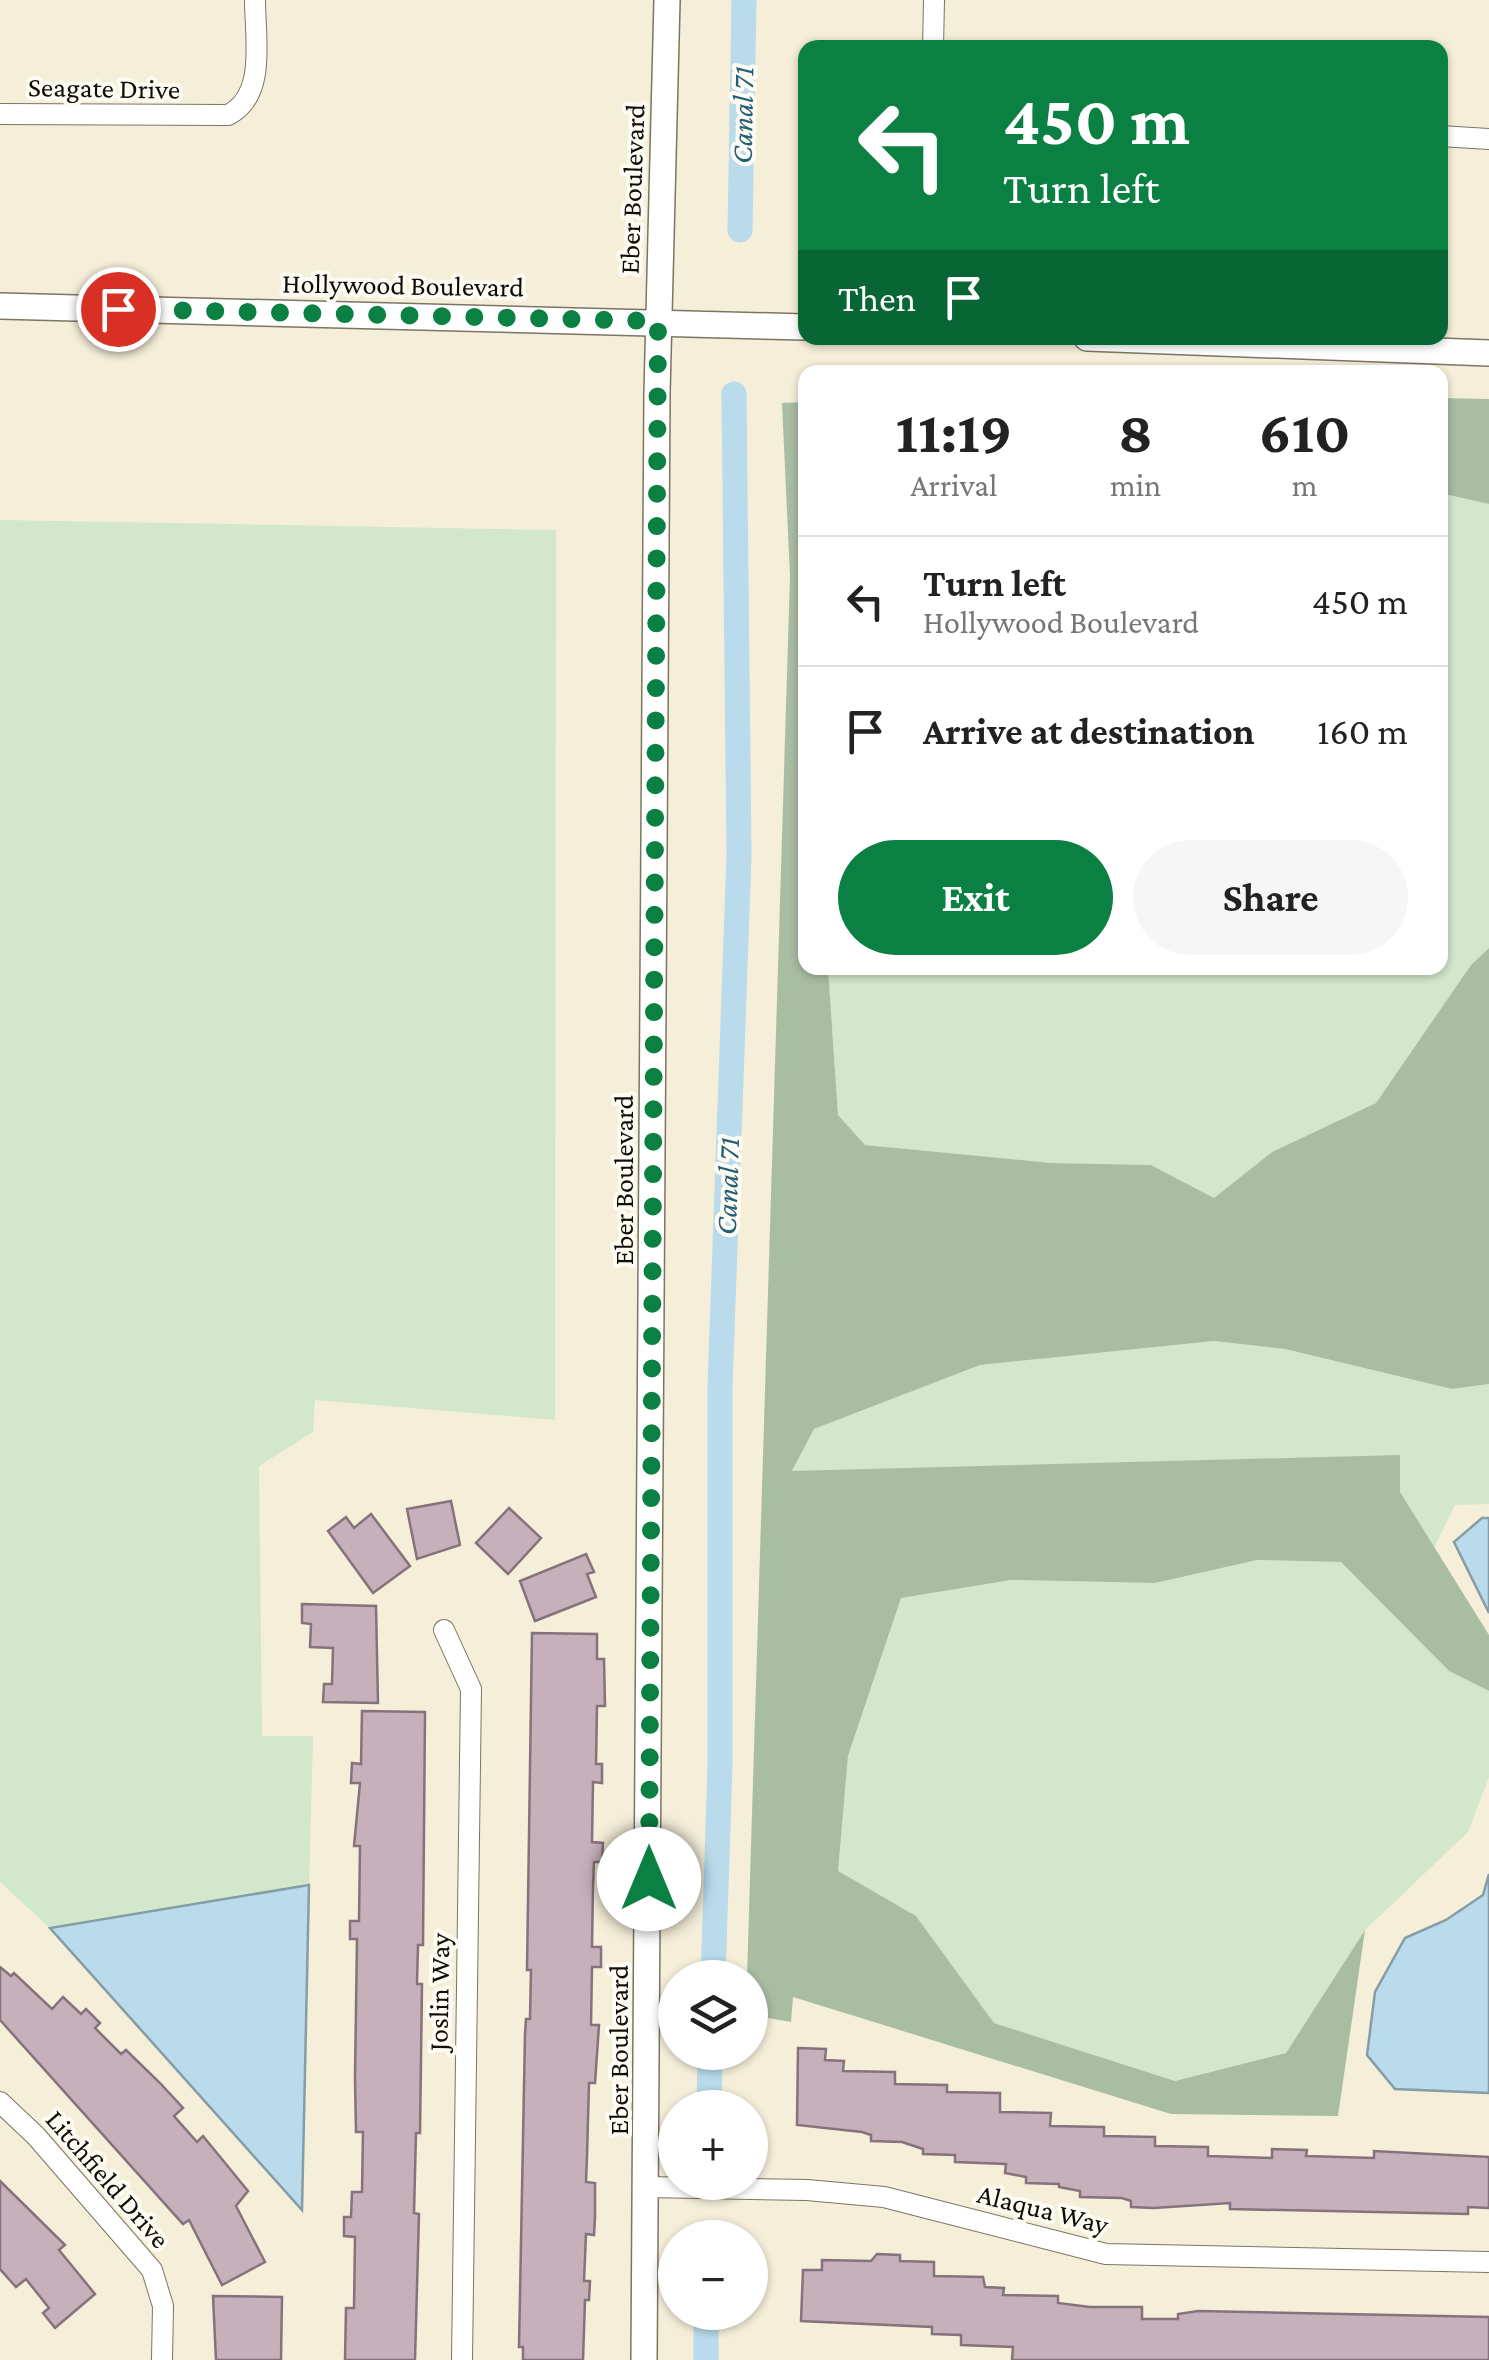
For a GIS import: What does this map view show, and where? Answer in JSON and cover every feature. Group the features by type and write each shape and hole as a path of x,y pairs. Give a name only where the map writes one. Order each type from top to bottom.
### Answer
{"street":[{"name":"Seagate Drive","path":"0,114 206,118 228,115 250,98 256,0"},
{"name":"Eber Boulevard","path":"644,2360 658,321 667,0"},
{"path":"933,40 934,0"},
{"path":"1448,136 1489,139"},
{"name":"Hollywood Boulevard","path":"0,306 798,327"},
{"path":"1275,345 1489,353"},
{"name":"Joslin Way","path":"444,1630 471,1689 462,2360"},
{"name":"Litchfield Drive","path":"0,2102 36,2136 152,2270 163,2306 162,2360"},
{"name":"Alaqua Way","path":"647,2187 807,2190 884,2197 1106,2254 1489,2262"}],"green space":[{"path":"1448,398 1489,399 1489,504 1448,495"},
{"path":"798,402 798,975 828,975 838,1115 865,1145 1051,1163 1151,1165 1214,1198 1272,1152 1376,1103 1471,965 1489,948 1489,1384 1452,1389 1285,1349 1214,1341 980,1365 814,1429 792,1471 1400,1455 1400,1492 1489,1635 1489,1691 1449,1671 1341,1562 1257,1560 1155,1583 1011,1580 901,1598 848,1756 838,1871 916,1916 994,2023 1175,2081 1286,2053 1365,1930 1338,2116 1171,2114 793,1997 791,2022 768,2018 768,1960 748,1960 790,576 782,403"},
{"path":"1448,495 1489,504 1489,948 1471,965 1376,1103 1272,1152 1214,1198 1151,1165 1051,1163 865,1145 838,1115 828,975 1448,975"},
{"path":"0,520 556,530 555,1420 315,1400 313,1432 259,1466 262,1736 313,1736 309,1885 50,1928 0,1882"},
{"path":"1214,1341 1285,1349 1452,1389 1489,1384 1489,1504 1455,1505 1434,1548 1400,1492 1400,1456 792,1472 814,1429 980,1365"},
{"path":"1257,1560 1341,1562 1449,1671 1489,1691 1489,1777 1468,1832 1365,1930 1286,2053 1175,2081 994,2023 916,1916 838,1872 848,1756 901,1598 1011,1580 1155,1583"}],"water":[{"path":"1482,1518 1489,1518 1489,1613 1454,1542"},
{"path":"1489,1874 1489,2093 1395,2089 1367,2055 1375,1992 1405,1938 1446,1920 1483,1895"},
{"path":"309,1885 302,2210 50,1928"}],"building":[{"path":"451,1501 460,1545 417,1559 407,1509"},
{"path":"509,1508 541,1538 508,1574 476,1543"},
{"path":"371,1514 410,1566 373,1593 328,1531 346,1517 354,1528"},
{"path":"586,1554 594,1572 587,1574 596,1597 535,1621 520,1581"},
{"path":"302,1604 376,1606 378,1703 323,1702 324,1684 332,1684 333,1648 310,1647 311,1624 302,1623"},
{"path":"532,1633 597,1634 597,1659 604,1659 605,1706 597,1706 596,1764 602,1764 602,1783 593,1782 592,1842 603,1843 602,1862 594,1862 592,1947 601,1947 601,1967 592,1967 591,2025 599,2025 595,2083 589,2083 586,2182 595,2183 595,2217 594,2235 586,2234 584,2281 590,2281 589,2300 585,2300 583,2360 523,2360 523,2347 519,2347 525,2034 526,2019 530,2019 531,1970 527,1970"},
{"path":"362,1711 425,1712 423,1945 418,1945 417,1984 422,1984 420,2133 416,2133 414,2213 419,2214 415,2360 345,2360 346,2308 354,2308 355,2237 344,2236 344,2217 351,2217 352,2192 362,2192 363,2132 356,2132 357,1939 350,1939 350,1921 359,1921 360,1846 354,1846 360,1783 351,1783 352,1763 361,1764"},
{"path":"0,1967 11,1976 14,1973 52,2009 63,1997 81,2014 86,2009 100,2023 95,2028 121,2054 126,2050 183,2108 174,2116 197,2142 203,2136 248,2191 236,2206 265,2262 222,2285 189,2220 183,2224 0,2020"},
{"path":"798,2048 826,2049 825,2060 844,2061 843,2071 895,2072 895,2084 947,2085 947,2092 1000,2093 1000,2112 1051,2113 1050,2126 1104,2127 1104,2136 1155,2137 1155,2146 1208,2147 1208,2156 1272,2158 1272,2149 1307,2150 1306,2156 1374,2158 1374,2151 1489,2157 1489,2208 1468,2207 1468,2214 1230,2209 1230,2203 1154,2208 1131,2207 1131,2201 1122,2198 1080,2197 1080,2191 1059,2184 1026,2183 1026,2177 1005,2173 1006,2164 955,2162 955,2155 923,2154 923,2149 902,2142 871,2141 871,2135 862,2132 797,2125"},
{"path":"0,2181 65,2245 59,2250 95,2294 55,2328 43,2313 49,2308 26,2279 16,2287 0,2269"},
{"path":"877,2254 900,2255 900,2261 934,2262 934,2276 983,2277 985,2287 1004,2288 1003,2295 1058,2296 1058,2303 1090,2307 1142,2307 1142,2319 1178,2319 1178,2314 1198,2311 1489,2317 1489,2360 1012,2360 1013,2347 961,2345 961,2335 932,2334 932,2327 801,2321 803,2270 822,2270 822,2260 871,2261"},
{"path":"213,2296 282,2297 281,2360 216,2360"}],"waterway":[{"name":"Canal 71","path":"740,230 744,0"},
{"name":"Canal 71","path":"714,1960 720,1767 720,1386 739,855 734,394"},
{"name":"Canal 71","path":"709,2090 710,2070"},
{"name":"Canal 71","path":"706,2330 706,2360"}],"route":[{"path":"118,309 658,321 649,1879"}]}
